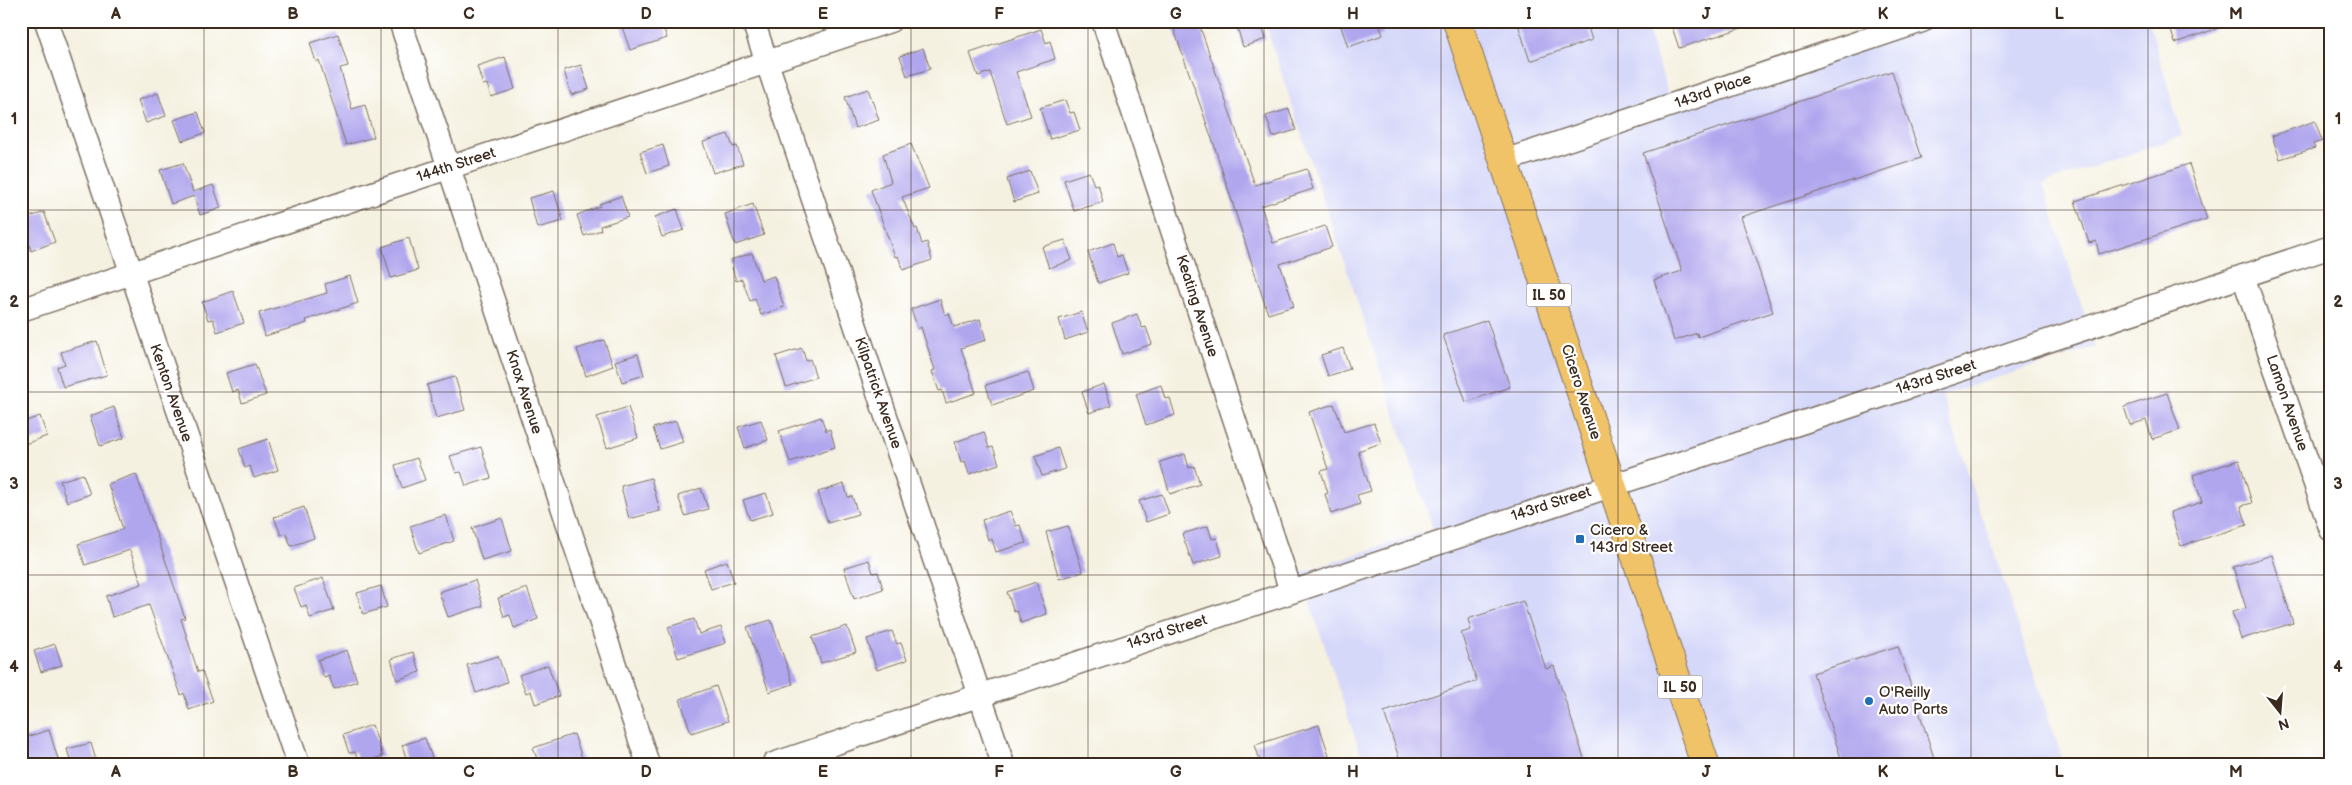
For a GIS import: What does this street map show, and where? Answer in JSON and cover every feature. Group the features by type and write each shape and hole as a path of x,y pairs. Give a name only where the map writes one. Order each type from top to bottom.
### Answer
{"main road":[{"name":"Cicero Avenue","path":"1457,21 1705,764"}],"street":[{"name":"Kenton Avenue","path":"46,21 130,274 298,764"},
{"name":"Knox Avenue","path":"400,21 648,764"},
{"name":"Kilpatrick Avenue","path":"753,21 1003,764"},
{"name":"144th Street","path":"21,310 890,21"},
{"name":"Keating Avenue","path":"1103,21 1291,591"},
{"name":"143rd Place","path":"1504,161 1922,21"},
{"name":"143rd Street","path":"773,764 1612,484 2331,247"},
{"name":"Lamon Avenue","path":"2244,276 2331,530"}],"shaded area":[{"path":"1264,21 1645,21 1669,96 1897,21 2149,21 2182,136 2043,184 2095,347 1942,395 2064,764 1364,764 1300,573 1433,529"}],"building":[{"path":"620,21 661,21 667,38 630,50"},
{"path":"1171,21 1198,21 1255,185 1307,169 1313,189 1261,206 1273,243 1325,226 1332,247 1280,264 1294,306 1268,314 1214,145"},
{"path":"1251,21 1260,21 1266,39 1243,47 1237,26"},
{"path":"1339,21 1378,21 1383,35 1348,47"},
{"path":"1517,21 1586,21 1592,40 1530,61"},
{"path":"1670,21 1750,21 1751,25 1679,48"},
{"path":"2168,21 2229,21 2230,24 2175,43"},
{"path":"1041,29 1046,43 1050,41 1055,59 1016,72 1031,116 1007,124 990,72 978,76 970,53"},
{"path":"338,34 348,66 340,68 352,109 365,105 374,137 346,145 319,60 316,62 310,43"},
{"path":"923,48 930,69 907,76 900,56"},
{"path":"505,57 515,89 491,97 487,84 483,85 477,66"},
{"path":"581,65 589,89 571,95 564,70"},
{"path":"1892,71 1921,158 1741,217 1773,312 1698,337 1697,333 1674,341 1654,280 1682,271 1643,153"},
{"path":"868,89 879,120 855,128 845,97"},
{"path":"158,93 166,116 146,123 138,100"},
{"path":"1065,100 1070,113 1074,112 1080,130 1050,139 1040,108"},
{"path":"1289,109 1296,130 1273,137 1266,116"},
{"path":"198,112 205,133 182,141 174,120"},
{"path":"2315,121 2322,141 2313,144 2315,148 2280,159 2272,136"},
{"path":"728,134 733,147 737,146 743,164 713,173 703,142"},
{"path":"911,144 929,188 902,197 915,229 917,228 922,244 927,242 932,260 903,270 898,256 895,257 871,190 891,182 883,154"},
{"path":"663,145 669,166 647,173 640,152"},
{"path":"183,163 193,192 213,185 221,208 200,215 194,196 171,204 160,170"},
{"path":"2189,164 2207,219 2099,254 2096,241 2089,243 2075,201"},
{"path":"1030,171 1038,194 1014,202 1007,179"},
{"path":"1089,172 1094,185 1098,184 1103,202 1074,211 1064,180"},
{"path":"554,191 563,221 537,228 529,198"},
{"path":"621,196 628,217 600,226 601,230 584,236 577,215"},
{"path":"753,204 764,235 735,245 725,214"},
{"path":"677,209 684,230 662,237 655,217"},
{"path":"44,212 55,242 31,251 21,220"},
{"path":"409,238 418,270 391,278 382,247"},
{"path":"1065,240 1072,260 1049,268 1042,247"},
{"path":"1113,243 1117,257 1122,255 1128,273 1098,283 1088,252"},
{"path":"752,253 761,280 774,276 784,307 761,315 755,299 750,301 742,279 736,281 730,260"},
{"path":"350,276 358,303 306,320 307,323 265,336 259,313 327,293 325,284"},
{"path":"233,291 244,323 217,332 213,319 208,320 202,302"},
{"path":"940,299 945,315 949,313 954,327 980,319 986,340 961,348 976,393 946,403 942,390 939,391 932,371 935,370 921,327 918,329 911,309"},
{"path":"1081,312 1088,332 1065,340 1059,319"},
{"path":"1137,314 1142,328 1146,327 1152,344 1122,354 1112,323"},
{"path":"1487,320 1510,387 1466,402 1443,335"},
{"path":"604,340 613,366 586,376 577,349"},
{"path":"97,341 107,375 63,387 57,367 65,364 61,352"},
{"path":"802,348 806,361 810,359 816,377 786,387 776,356"},
{"path":"1343,348 1350,369 1328,376 1321,355"},
{"path":"638,354 644,375 622,382 615,361"},
{"path":"255,364 266,395 242,403 238,390 232,392 226,373"},
{"path":"1028,372 1034,391 992,405 986,385"},
{"path":"455,377 465,410 436,418 427,385"},
{"path":"1104,384 1111,405 1089,413 1082,392"},
{"path":"1161,385 1165,399 1170,398 1175,415 1146,425 1136,394"},
{"path":"2167,393 2180,430 2152,439 2146,420 2130,425 2124,407"},
{"path":"1334,404 1344,432 1374,423 1381,443 1358,451 1371,491 1357,495 1360,504 1331,514 1325,494 1328,493 1321,471 1328,469 1309,412"},
{"path":"114,407 124,438 100,446 90,416"},
{"path":"628,407 638,438 607,448 597,417"},
{"path":"40,416 47,436 25,444 21,432 21,423"},
{"path":"821,417 826,431 830,429 835,447 790,462 779,431"},
{"path":"761,420 768,440 745,448 738,427"},
{"path":"676,421 683,442 660,449 653,428"},
{"path":"984,432 989,448 993,447 999,464 969,474 965,461 961,462 955,442"},
{"path":"268,439 278,470 254,478 250,466 245,468 239,449"},
{"path":"481,447 491,478 466,486 461,472 456,473 450,456"},
{"path":"1058,448 1065,469 1042,476 1035,456"},
{"path":"1185,454 1189,468 1194,466 1200,484 1170,494 1160,462"},
{"path":"417,458 425,480 402,488 395,465"},
{"path":"2239,460 2252,503 2241,506 2247,525 2181,546 2170,512 2202,502 2193,475"},
{"path":"83,474 90,494 67,502 60,481"},
{"path":"136,474 185,618 181,619 198,672 202,671 213,701 189,710 184,693 181,695 149,605 112,617 106,596 142,584 130,550 85,565 78,544 123,529 108,484"},
{"path":"651,478 660,511 629,519 621,486"},
{"path":"844,484 848,497 852,496 858,514 828,523 818,492"},
{"path":"701,488 708,509 685,516 678,496"},
{"path":"766,493 773,513 750,520 743,500"},
{"path":"1162,494 1169,514 1146,522 1139,501"},
{"path":"304,507 314,538 291,546 286,533 281,535 274,517"},
{"path":"1010,511 1016,526 1020,525 1026,543 996,552 992,539 988,540 982,520"},
{"path":"446,515 454,541 419,553 410,526"},
{"path":"502,518 512,551 482,560 472,528"},
{"path":"1068,526 1083,572 1059,579 1046,532"},
{"path":"1208,526 1212,539 1217,538 1222,556 1193,565 1182,534"},
{"path":"2272,555 2293,623 2241,639 2232,612 2246,608 2233,567"},
{"path":"869,560 873,573 878,572 883,589 854,599 844,568"},
{"path":"727,561 734,582 711,589 704,569"},
{"path":"323,578 334,610 310,618 306,605 301,607 294,588"},
{"path":"475,580 483,606 448,617 439,592"},
{"path":"1036,582 1047,614 1021,623 1017,611 1014,612 1007,592"},
{"path":"381,586 387,607 363,614 357,593"},
{"path":"527,588 538,619 514,628 510,615 504,617 498,598"},
{"path":"1523,601 1546,669 1554,666 1586,764 1401,764 1384,712 1477,681 1461,633 1471,630 1468,619"},
{"path":"694,619 699,634 721,627 726,643 678,658 668,627"},
{"path":"771,620 793,684 769,692 747,627"},
{"path":"847,626 856,652 821,663 812,637"},
{"path":"892,631 897,644 901,643 907,660 877,670 867,639"},
{"path":"55,644 62,665 41,672 34,651"},
{"name":"O'Reilly Auto Parts","path":"1898,646 1936,764 1843,764 1813,673"},
{"path":"347,650 357,681 334,689 329,676 324,678 318,660"},
{"path":"413,652 420,672 397,680 391,659"},
{"path":"498,656 507,682 476,693 467,665"},
{"path":"548,665 559,696 535,704 531,691 526,693 519,675"},
{"path":"716,686 728,721 691,733 680,699"},
{"path":"372,725 383,756 359,764 355,752 349,753 343,735"},
{"path":"1319,725 1332,764 1261,764 1255,745"},
{"path":"49,730 58,759 44,764 21,764 21,739"},
{"path":"574,734 584,764 539,764 533,748"},
{"path":"425,738 432,758 408,764 402,745"},
{"path":"91,743 97,764 71,764 67,749"}],"place":[{"name":"Cicero & 143rd Street","path":"1580,539"},
{"name":"O'Reilly Auto Parts","path":"1869,701"}]}
